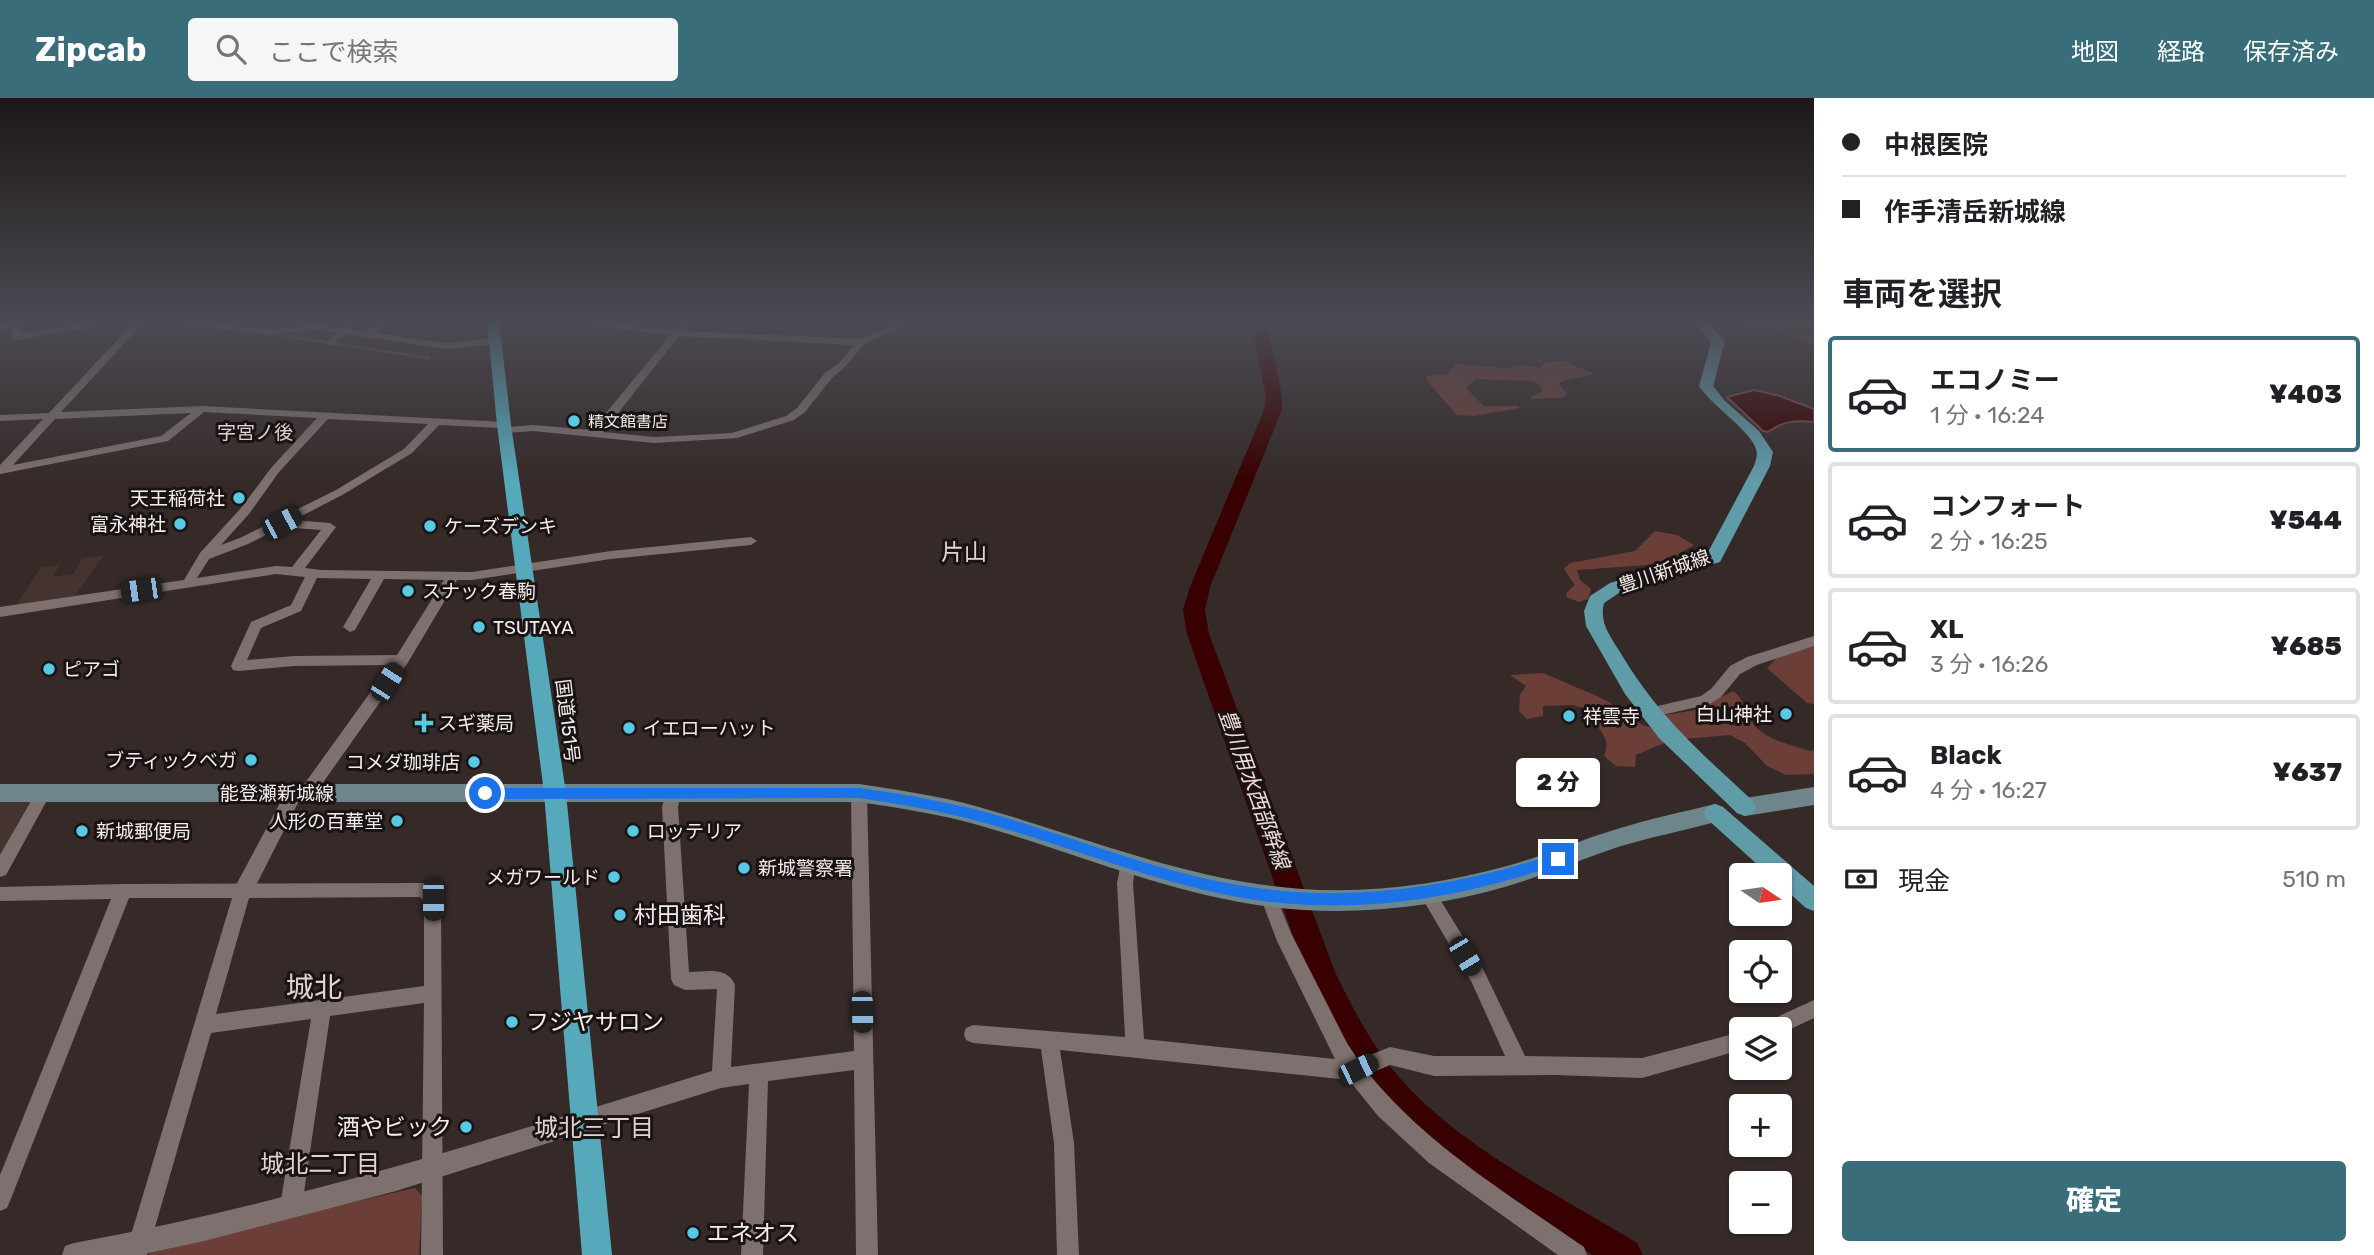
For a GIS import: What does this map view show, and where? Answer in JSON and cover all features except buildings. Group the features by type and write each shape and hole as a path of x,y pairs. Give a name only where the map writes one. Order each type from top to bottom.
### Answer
{"highway":[{"name":"国道151号","path":"499,374 555,793 597,1255"}],"main road":[{"name":"豊川新城線","path":"1709,374 1706,386 1712,396 1756,436 1765,452 1762,466 1745,502 1714,558 1616,587 1596,600 1593,611 1595,626 1605,648 1649,713 1745,807"},
{"name":"能登瀬新城線","path":"0,793 859,793 914,801 975,815 1180,878 1272,897 1312,900 1363,900 1427,893 1508,876 1619,838 1715,813"},
{"path":"1715,813 1814,796"},
{"path":"1715,813 1814,901"}],"street":[{"path":"1,471 91,374"},
{"path":"595,434 643,374"},
{"path":"0,418 202,409 533,428 654,440 733,436 790,418 801,410 830,374"},
{"path":"1,471 164,439 202,409"},
{"path":"188,583 204,556 245,511 275,470 325,416"},
{"path":"204,556 282,523 399,457 435,423"},
{"path":"282,523 330,527 296,571"},
{"path":"0,612 276,570 380,575 489,574 611,555 751,541"},
{"path":"313,573 296,608 256,625 238,666 294,661 402,660"},
{"path":"350,627 380,575"},
{"path":"138,1249 243,891 300,794 402,660 453,576"},
{"path":"1649,713 1705,700 1716,693 1735,670 1752,661 1814,641"},
{"path":"0,870 43,793"},
{"path":"859,793 867,1255"},
{"path":"673,794 670,807 680,979 721,980 726,985 721,1077"},
{"path":"1128,863 1125,883 1135,1047"},
{"path":"0,894 424,890 433,900 432,1255"},
{"path":"0,1200 123,891"},
{"path":"1427,893 1478,977 1518,1065"},
{"path":"1272,897 1283,935 1324,1019 1356,1070 1385,1109 1436,1156 1576,1255"},
{"path":"205,1025 434,993"},
{"path":"1792,1019 1814,1009"},
{"path":"291,1206 322,1010"},
{"path":"973,1034 1135,1047 1356,1070 1383,1057 1434,1066 1642,1068 1729,1044"},
{"path":"1049,1040 1064,1143 1068,1255"},
{"path":"74,1255 138,1249 433,1170 721,1077 863,1059"},
{"path":"752,1255 760,1073"}],"shaded area":[{"path":"1594,374 1562,381 1559,384 1567,394 1562,398 1531,399 1530,397 1542,392 1540,385 1533,381 1475,379 1466,388 1484,406 1520,408 1473,416 1457,415 1427,381 1427,376"},
{"path":"1754,390 1780,396 1814,409 1814,422 1790,422 1768,432 1763,431 1727,397"},
{"path":"1655,531 1677,535 1694,545 1662,564 1577,570 1580,580 1591,589 1588,599 1579,602 1566,597 1567,592 1575,585 1564,569 1570,563 1635,551"},
{"path":"103,556 75,596 16,605 41,567 59,565 53,577 74,574 82,558"},
{"path":"1814,646 1814,704 1807,703 1767,668 1778,657"},
{"path":"1543,673 1625,711 1642,725 1656,729 1669,741 1636,755 1635,767 1616,766 1604,756 1606,743 1596,724 1598,719 1594,711 1573,705 1543,706 1543,716 1527,719 1519,711 1520,695 1526,686 1510,675"},
{"path":"1733,691 1740,698 1752,722 1763,733 1786,744 1814,750 1814,774 1786,775 1767,766 1745,743 1730,735 1684,739 1659,716 1696,710"},
{"path":"0,800 32,800 0,861"},
{"path":"415,1188 422,1196 419,1255 148,1255 156,1247"}],"waterway":[{"name":"豊川用水西部幹線","path":"1270,374 1274,397 1273,410 1200,587 1194,610 1198,634 1322,976 1348,1031 1379,1077 1415,1116 1469,1159 1625,1255"}],"place":[{"name":"精文館書店","path":"574,421"},
{"name":"天王稲荷社","path":"239,498"},
{"name":"富永神社","path":"180,524"},
{"name":"ケーズデンキ","path":"430,526"},
{"name":"スナック春駒","path":"408,591"},
{"name":"TSUTAYA","path":"479,627"},
{"name":"ピアゴ","path":"49,669"},
{"name":"白山神社","path":"1786,714"},
{"name":"祥雲寺","path":"1569,716"},
{"name":"スギ薬局","path":"424,723"},
{"name":"イエローハット","path":"629,728"},
{"name":"ブティックベガ","path":"251,760"},
{"name":"コメダ珈琲店","path":"474,762"},
{"name":"人形の百華堂","path":"397,821"},
{"name":"新城郵便局","path":"82,831"},
{"name":"ロッテリア","path":"633,831"},
{"name":"新城警察署","path":"744,868"},
{"name":"メガワールド","path":"614,877"},
{"name":"村田歯科","path":"620,915"},
{"name":"フジヤサロン","path":"512,1022"},
{"name":"酒やビック","path":"466,1127"},
{"name":"エネオス","path":"693,1233"}],"district":[{"name":"字宮ノ後","path":"255,432"},
{"name":"片山","path":"964,552"},
{"name":"城北","path":"314,987"},
{"name":"城北三丁目","path":"594,1128"},
{"name":"城北二丁目","path":"320,1164"}],"route":[{"path":"485,793 859,793 914,801 975,815 1180,878 1231,890 1312,900 1363,900 1415,895 1508,876 1558,859"}]}
